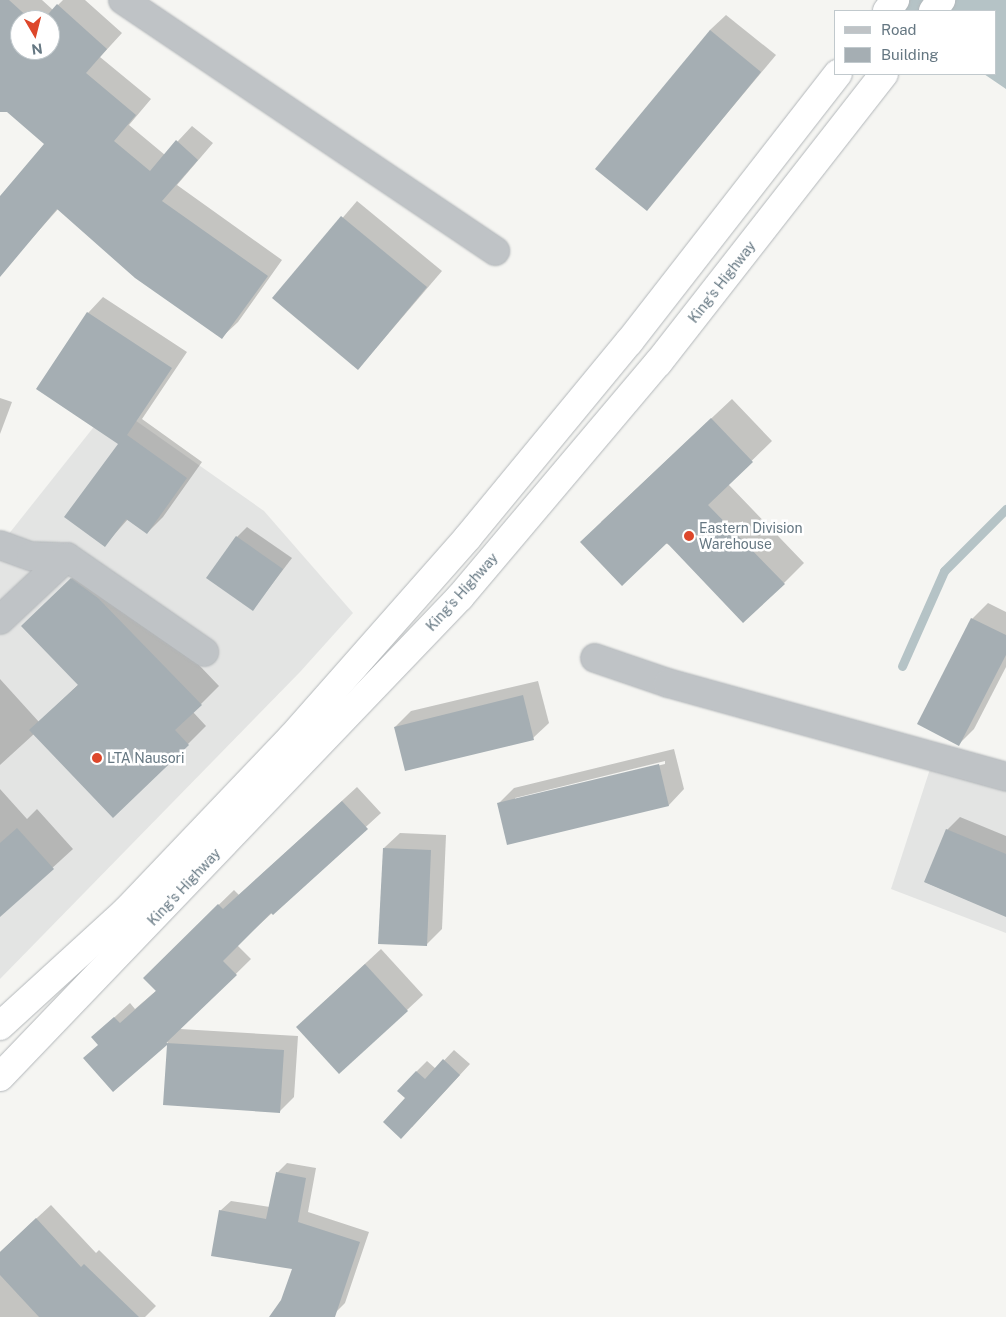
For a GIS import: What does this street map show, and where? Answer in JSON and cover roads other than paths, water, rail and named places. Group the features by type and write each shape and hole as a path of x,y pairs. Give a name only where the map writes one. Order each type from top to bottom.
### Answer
{"highway":[{"path":"933,10 941,0"},
{"name":"King's Highway","path":"0,1026 126,911 291,738 468,537 629,342 837,75"},
{"name":"King's Highway","path":"0,1077 460,597 658,364 883,75"}],"street":[{"path":"123,0 495,251"},
{"path":"0,545 31,556 67,557 204,652"},
{"path":"0,620 67,557"},
{"path":"595,658 677,685 1006,777"}],"waterway":[{"path":"902,666 944,571 1006,509"}],"place":[{"name":"Eastern Division Warehouse","path":"689,536"},
{"name":"LTA Nausori","path":"97,758"}]}
